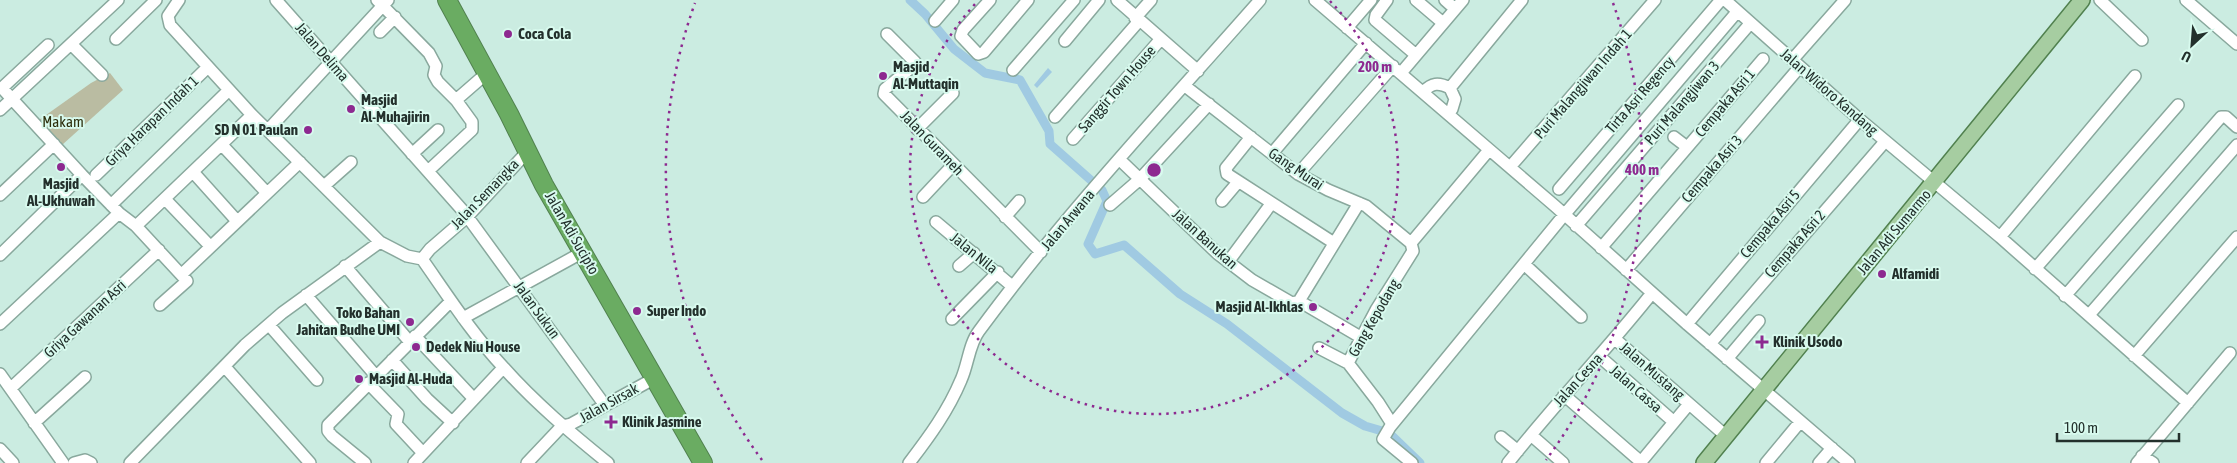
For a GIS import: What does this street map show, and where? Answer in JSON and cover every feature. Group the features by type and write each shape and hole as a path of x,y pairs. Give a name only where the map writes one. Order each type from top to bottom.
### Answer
{"highway":[{"name":"Jalan Adi Sucipto","path":"449,1 544,185 703,463"}],"main road":[{"name":"Jalan Adi Sumarmo","path":"1704,463 1764,391 1816,324 2066,22 2082,0"}],"street":[{"path":"0,110 118,0"},
{"path":"116,39 156,0"},
{"name":"Jalan Delima","path":"276,0 468,217"},
{"path":"935,21 953,0"},
{"path":"990,0 963,30 961,36 978,54 984,52 1028,0"},
{"path":"1013,70 1074,0"},
{"path":"1065,41 1099,0"},
{"path":"1117,0 1160,40 1198,71"},
{"path":"1055,117 1137,19 1150,0"},
{"name":"Jalan Arwana","path":"909,463 937,426 952,399 964,373 977,333 1012,286 1092,191 1260,0"},
{"path":"1315,0 1544,196 1687,324 1849,463"},
{"path":"1347,28 1371,0"},
{"path":"1387,0 1376,15 1376,20 1416,55"},
{"path":"1416,0 1443,23"},
{"path":"1298,174 1397,69 1416,55 1459,4 1445,0"},
{"path":"1450,88 1522,0"},
{"name":"Puri Malangjiwan Indah 1","path":"1510,167 1655,0"},
{"name":"Cempaka Asri 3","path":"1626,270 1845,0"},
{"path":"2100,0 2142,40"},
{"path":"2186,0 2237,44"},
{"path":"174,1 168,16 170,25 252,115 380,242 407,256 422,259 463,318 503,368 562,426 608,463"},
{"path":"268,130 383,2 434,60 436,79 456,100 472,122 472,130 428,171"},
{"path":"1388,429 1564,215 1731,4"},
{"name":"Jalan Widoro Kandang","path":"1731,4 1795,64 2000,237 2188,403"},
{"name":"Tirta Asri Regency","path":"1544,196 1560,189 1731,4"},
{"path":"380,32 395,17"},
{"name":"Puri Malangjiwan 3","path":"1576,226 1748,26"},
{"name":"Jalan Gurameh","path":"887,34 915,62 912,67 886,89 884,94 1041,252"},
{"name":"Sanggir Town House","path":"1073,139 1160,40"},
{"path":"1275,150 1366,43"},
{"path":"71,44 102,75"},
{"path":"48,45 2,88 82,175 115,209 136,226 185,277"},
{"name":"Cempaka Asri 1","path":"1601,248 1762,59"},
{"name":"Griya Harapan Indah 1","path":"96,176 208,67"},
{"path":"456,100 487,74"},
{"path":"2000,237 2134,76"},
{"path":"1423,92 1432,84 1437,83 1450,88 1455,99 1452,109 1448,114"},
{"name":"Gang Murai","path":"1185,86 1298,174 1328,190 1359,203 1378,215 1411,243"},
{"path":"0,324 115,209 229,90"},
{"path":"918,129 953,92"},
{"path":"1110,205 1140,178 1209,104"},
{"path":"2036,269 2178,105"},
{"path":"136,226 252,115"},
{"path":"2066,296 2222,117 2226,117 2237,127"},
{"name":"Cempaka Asri 5","path":"1687,324 1854,125"},
{"path":"412,154 438,130"},
{"path":"1251,137 1226,168 1227,174 1334,243"},
{"name":"Cempaka Asri 1","path":"1674,137 1687,148"},
{"path":"0,195 54,144"},
{"path":"222,145 267,193"},
{"name":"Cempaka Asri 2","path":"1710,344 1882,145"},
{"path":"2088,315 2237,145"},
{"path":"1411,243 1489,150"},
{"name":"Jalan Semangka","path":"422,259 430,248 468,217 528,151"},
{"name":"Jalan Banukan","path":"1120,160 1228,262 1252,280 1292,303 1299,301 1362,338"},
{"path":"160,306 210,246 300,162"},
{"path":"324,186 351,162"},
{"path":"923,197 953,165"},
{"path":"193,172 236,221"},
{"path":"0,255 82,175"},
{"path":"1222,202 1238,182"},
{"name":"Tirta Asri Regency","path":"1555,206 1560,189"},
{"path":"165,199 210,246"},
{"path":"1005,217 1019,201"},
{"path":"1299,301 1359,203"},
{"path":"1228,262 1271,204"},
{"name":"Jalan Sukun","path":"468,217 604,404"},
{"name":"Jalan Nila","path":"936,222 998,272 1012,286"},
{"path":"2134,356 2237,237"},
{"path":"130,463 245,345 306,295 380,242"},
{"name":"Gang Kepodang","path":"1319,348 1348,363 1376,310 1414,251 1411,243"},
{"name":"Griya Gawanan Asri","path":"10,388 159,250"},
{"path":"463,318 582,252"},
{"path":"959,266 974,253"},
{"path":"1524,264 1581,316"},
{"path":"345,266 412,338 474,399"},
{"path":"952,319 998,272"},
{"path":"306,295 398,414 396,424 423,453"},
{"name":"Jalan Cesna","path":"1508,463 1648,298"},
{"path":"365,463 332,436 327,428 412,338 451,301"},
{"path":"1727,359 1759,321"},
{"path":"269,325 317,380"},
{"name":"Jalan Mustang","path":"1615,339 1726,436"},
{"path":"2153,463 2139,460 2230,353"},
{"name":"Jalan Cassa","path":"1599,356 1674,422"},
{"path":"392,360 453,423"},
{"path":"1348,363 1378,402 1388,429 1412,463"},
{"path":"225,367 310,463"},
{"path":"414,463 503,368"},
{"path":"0,374 63,463"},
{"path":"34,423 85,377"},
{"name":"Jalan Sirsak","path":"562,426 571,424 604,404 655,378"},
{"path":"1564,395 1641,463 1689,404"},
{"path":"1766,463 1800,422"},
{"path":"527,463 562,426"},
{"path":"1531,435 1563,463"},
{"path":"1501,437 1518,451"},
{"path":"1819,463 1832,448"},
{"path":"0,449 13,463"},
{"path":"74,463 85,460 91,463"}],"green space":[{"name":"Makam","path":"110,73 123,90 62,145 39,120 91,83"}],"water":[{"path":"1048,68 1052,72 1037,88 1034,85"}],"waterway":[{"path":"910,0 925,14 954,49 985,73 1020,80 1049,131 1050,144 1102,190 1107,201 1088,244 1095,254 1124,245 1180,294 1227,324 1342,413 1365,426 1389,433 1420,463"}],"place":[{"name":"Coca Cola","path":"508,34"},
{"name":"Masjid Al-Muttaqin","path":"883,76"},
{"name":"Masjid Al-Muhajirin","path":"351,109"},
{"name":"SD N 01 Paulan","path":"308,130"},
{"name":"Masjid Al-Ukhuwah","path":"61,167"},
{"name":"Alfamidi","path":"1882,274"},
{"name":"Masjid Al-Ikhlas","path":"1313,307"},
{"name":"Super Indo","path":"637,311"},
{"name":"Toko Bahan Jahitan Budhe UMI","path":"410,322"},
{"name":"Klinik Usodo","path":"1762,342"},
{"name":"Dedek Niu House","path":"416,347"},
{"name":"Masjid Al-Huda","path":"359,379"},
{"name":"Klinik Jasmine","path":"611,422"}]}
